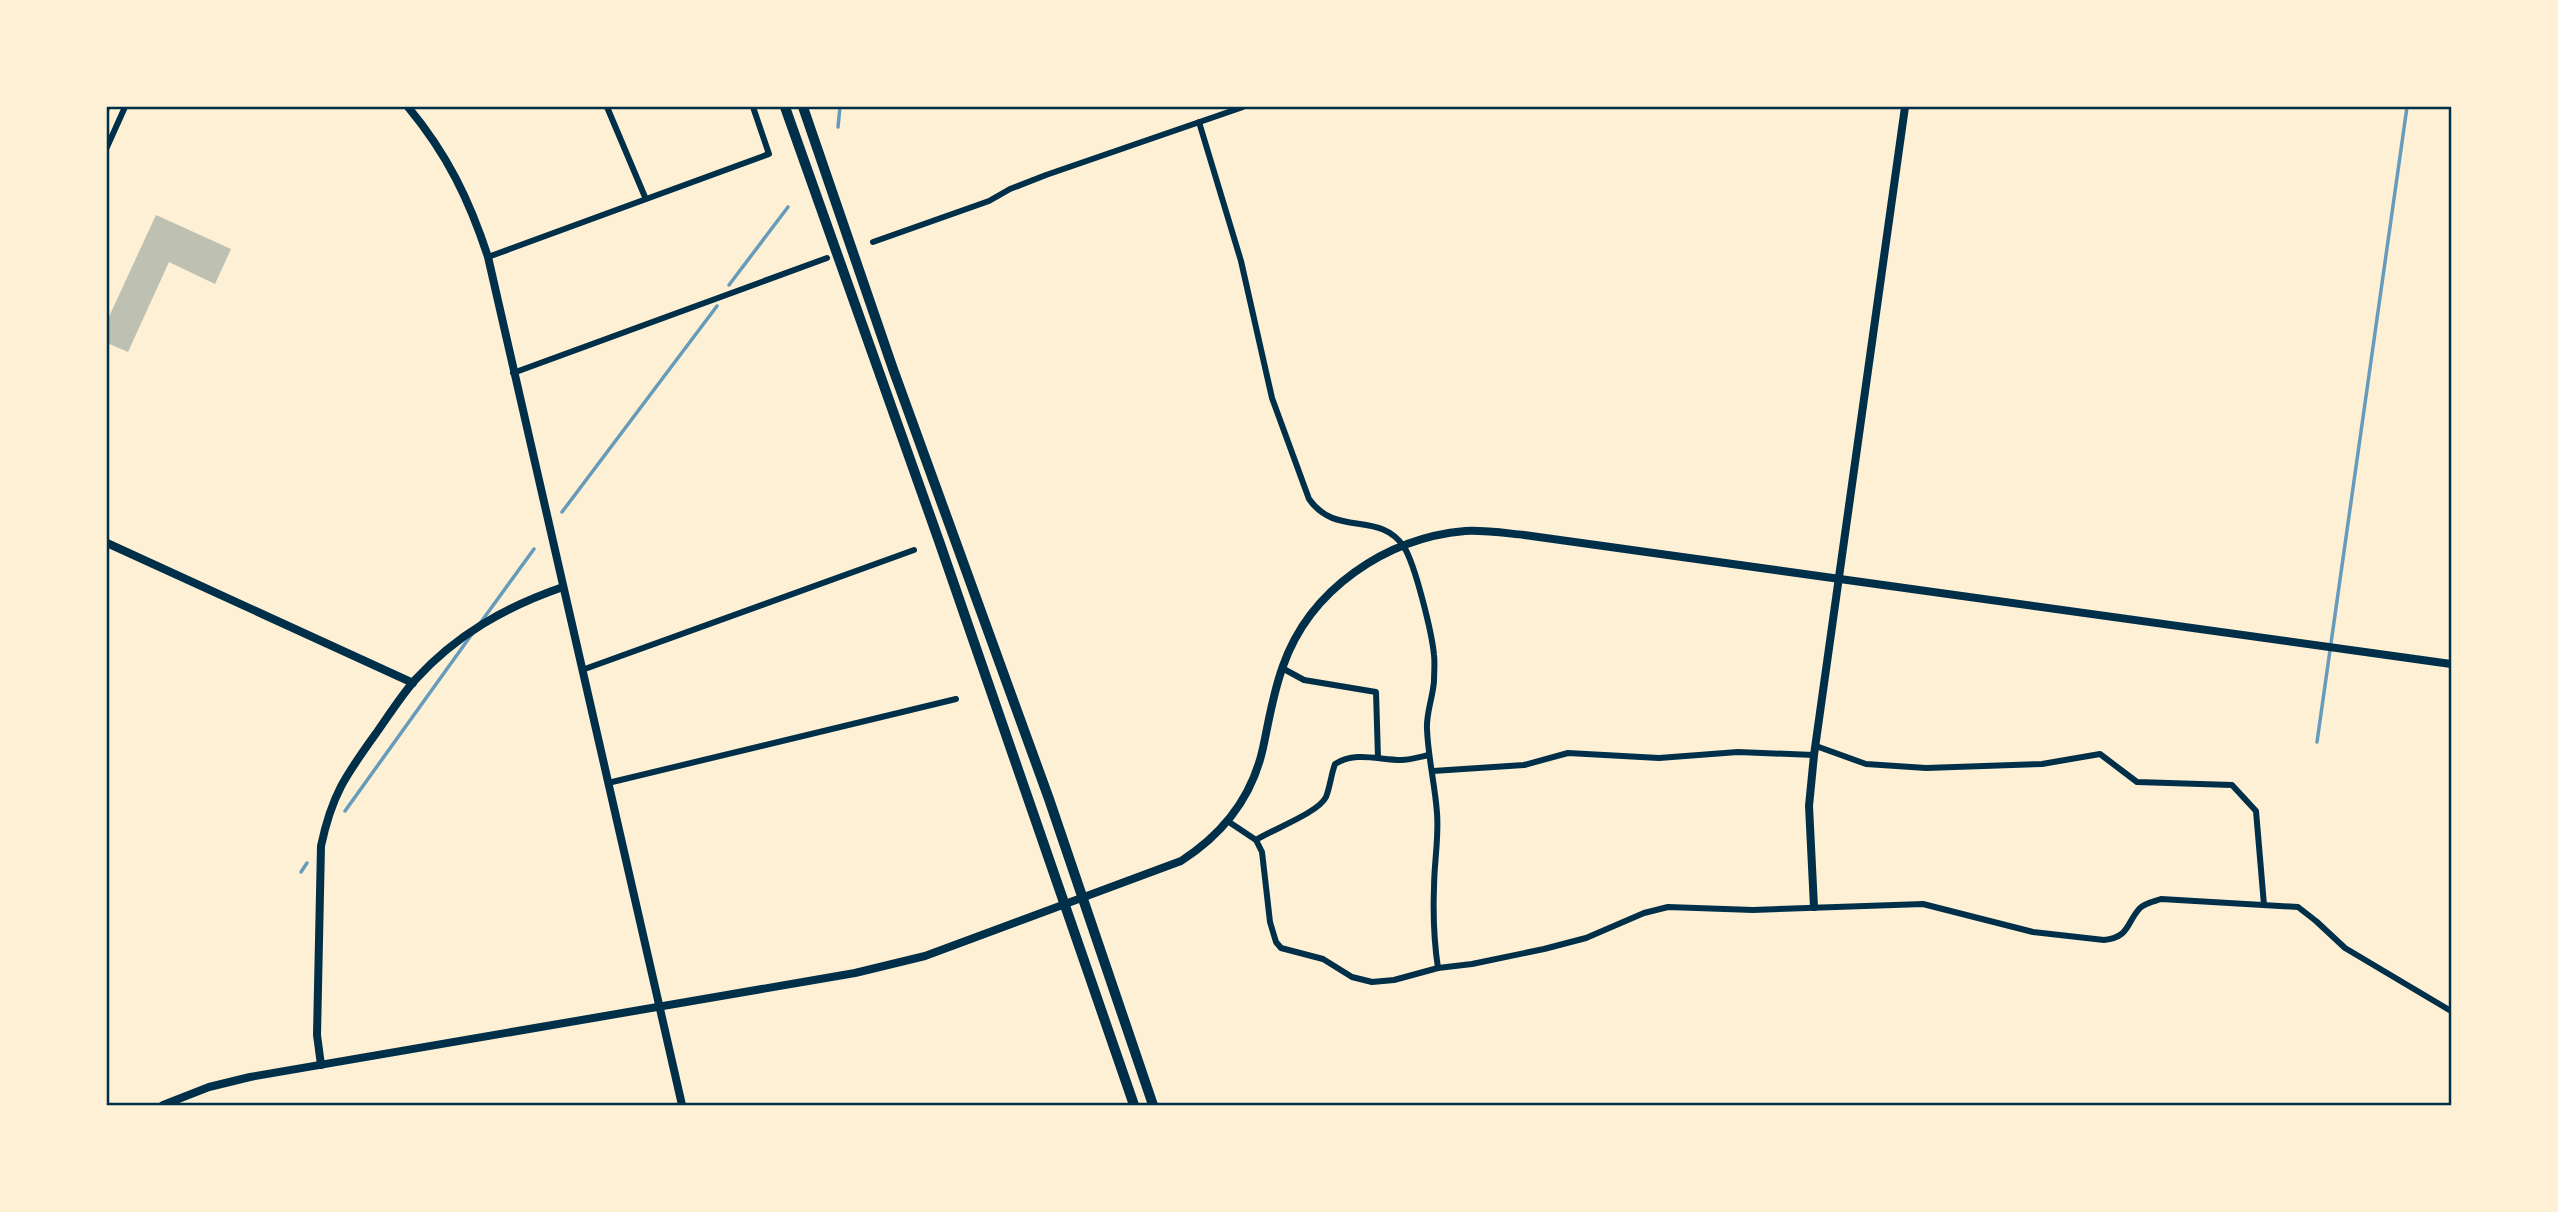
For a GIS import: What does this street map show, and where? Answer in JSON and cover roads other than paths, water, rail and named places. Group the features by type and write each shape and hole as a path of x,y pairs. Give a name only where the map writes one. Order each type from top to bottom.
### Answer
{"highway":[{"path":"785,107 1066,904 1134,1105"},
{"path":"803,107 893,369 1049,799 1153,1105"}],"street":[{"path":"107,147 125,107"},
{"path":"408,107 457,176 470,204 488,257 682,1105"},
{"path":"607,107 645,197"},
{"path":"488,257 645,197 769,154 753,107"},
{"path":"873,242 989,201 1010,189 1046,175 1243,107"},
{"path":"1814,907 1809,806 1815,750 1905,107"},
{"path":"1199,122 1241,261 1272,398 1309,499 1326,517 1343,523 1362,524 1385,530 1403,545 1412,561 1434,656 1432,696 1427,718 1437,813 1434,940 1438,968"},
{"path":"513,373 827,258"},
{"path":"163,1105 185,1095 229,1082 867,970 925,956 1181,861 1198,850 1229,822 1240,805 1257,769 1272,701 1290,648 1321,603 1352,573 1403,545 1441,534 1490,531 2451,664"},
{"path":"107,543 413,682"},
{"path":"582,670 914,550"},
{"path":"321,1065 317,1035 321,846 336,793 349,770 413,682 457,640 509,607 563,587"},
{"path":"1282,668 1304,680 1376,692 1378,758"},
{"path":"608,783 956,699"},
{"path":"1433,771 1524,765 1568,753 1648,758 1815,750 1866,764 1926,768 2042,764 2100,754 2137,782 2232,785 2256,811 2264,905"},
{"path":"1256,840 1276,827 1317,808 1325,798 1335,764 1344,758 1402,760 1429,755"},
{"path":"1229,822 1256,840 1264,861 1273,933 1281,948 1323,959 1352,977 1372,982 1394,981 1438,968 1544,949 1586,938 1644,913 1668,906 1733,910 1923,904 2032,932 2104,940 2115,939 2122,934 2141,907 2161,899 2298,907 2345,948 2451,1011"}],"waterway":[{"path":"838,127 840,107"},
{"path":"2317,742 2407,107"},
{"path":"729,285 788,207"},
{"path":"562,512 717,306"},
{"path":"481,622 534,549"},
{"path":"345,811 472,634"},
{"path":"301,872 307,863"}],"railway":[{"path":"107,111 109,107"}]}
